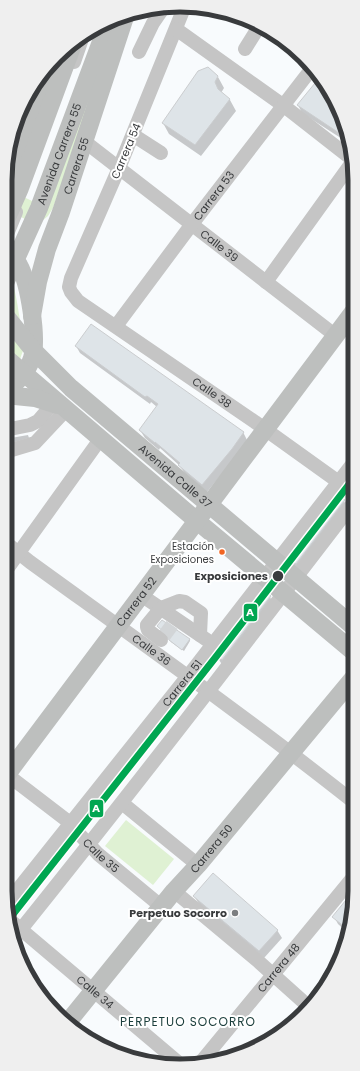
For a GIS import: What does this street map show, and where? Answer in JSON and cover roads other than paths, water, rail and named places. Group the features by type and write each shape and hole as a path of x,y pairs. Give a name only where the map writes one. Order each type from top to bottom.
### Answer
{"main road":[{"name":"Carrera 55","path":"32,316 42,265 123,22"},
{"name":"Avenida Carrera 55","path":"12,206 81,49 95,36"},
{"name":"Avenida Carrera 55","path":"12,268 39,208 81,49"},
{"path":"12,171 39,89"},
{"path":"12,216 15,220 23,224 31,227 40,227 56,219 61,212"},
{"path":"12,257 19,265 23,274 34,333 32,358 24,373 12,386"},
{"name":"Carrera 52","path":"12,767 196,521 336,336 348,322"},
{"name":"Avenida Calle 37","path":"12,324 33,350 71,388 348,622"},
{"name":"Avenida Calle 37","path":"12,363 196,521 348,648"},
{"path":"12,395 26,396 59,404"},
{"name":"Carrera 50","path":"71,1018 174,891 198,865 348,684"}],"street":[{"name":"Carrera 54","path":"70,292 69,282 73,272 133,135 182,12"},
{"path":"139,52 153,23 160,13"},
{"path":"176,29 284,106 346,154"},
{"path":"245,49 257,31"},
{"path":"12,221 81,49 88,39"},
{"path":"12,249 45,172 81,49"},
{"name":"Carrera 53","path":"116,326 192,224 309,73"},
{"path":"133,135 161,153"},
{"name":"Calle 39","path":"84,140 336,336"},
{"path":"266,282 348,168"},
{"name":"Calle 38","path":"70,292 78,301 266,430 348,489"},
{"path":"12,441 35,443 59,404"},
{"path":"12,438 38,421 59,404"},
{"path":"12,563 101,438"},
{"name":"Carrera 51","path":"12,897 188,675 348,470"},
{"path":"16,928 122,804 348,510"},
{"name":"Calle 36","path":"12,547 30,562 118,625 165,634 188,675 291,752 348,797"},
{"path":"141,595 161,608 165,634"},
{"path":"200,635 202,618 200,612 182,601 161,608 147,627 148,630 165,634 200,635 212,644"},
{"name":"Calle 35","path":"12,779 65,819 98,854 162,907"},
{"path":"122,804 198,865"},
{"name":"Carrera 48","path":"206,1057 348,883"},
{"path":"174,891 259,962 305,1003"},
{"name":"Calle 34","path":"17,931 94,990 174,1059"}],"tunnel":[{"path":"164,636 172,625"}],"place":[{"name":"Estación Exposiciones","path":"222,552"},
{"name":"Exposiciones","path":"278,576"},
{"name":"Perpetuo Socorro","path":"235,913"}],"district":[{"name":"PERPETUO SOCORRO","path":"188,1021"}]}
